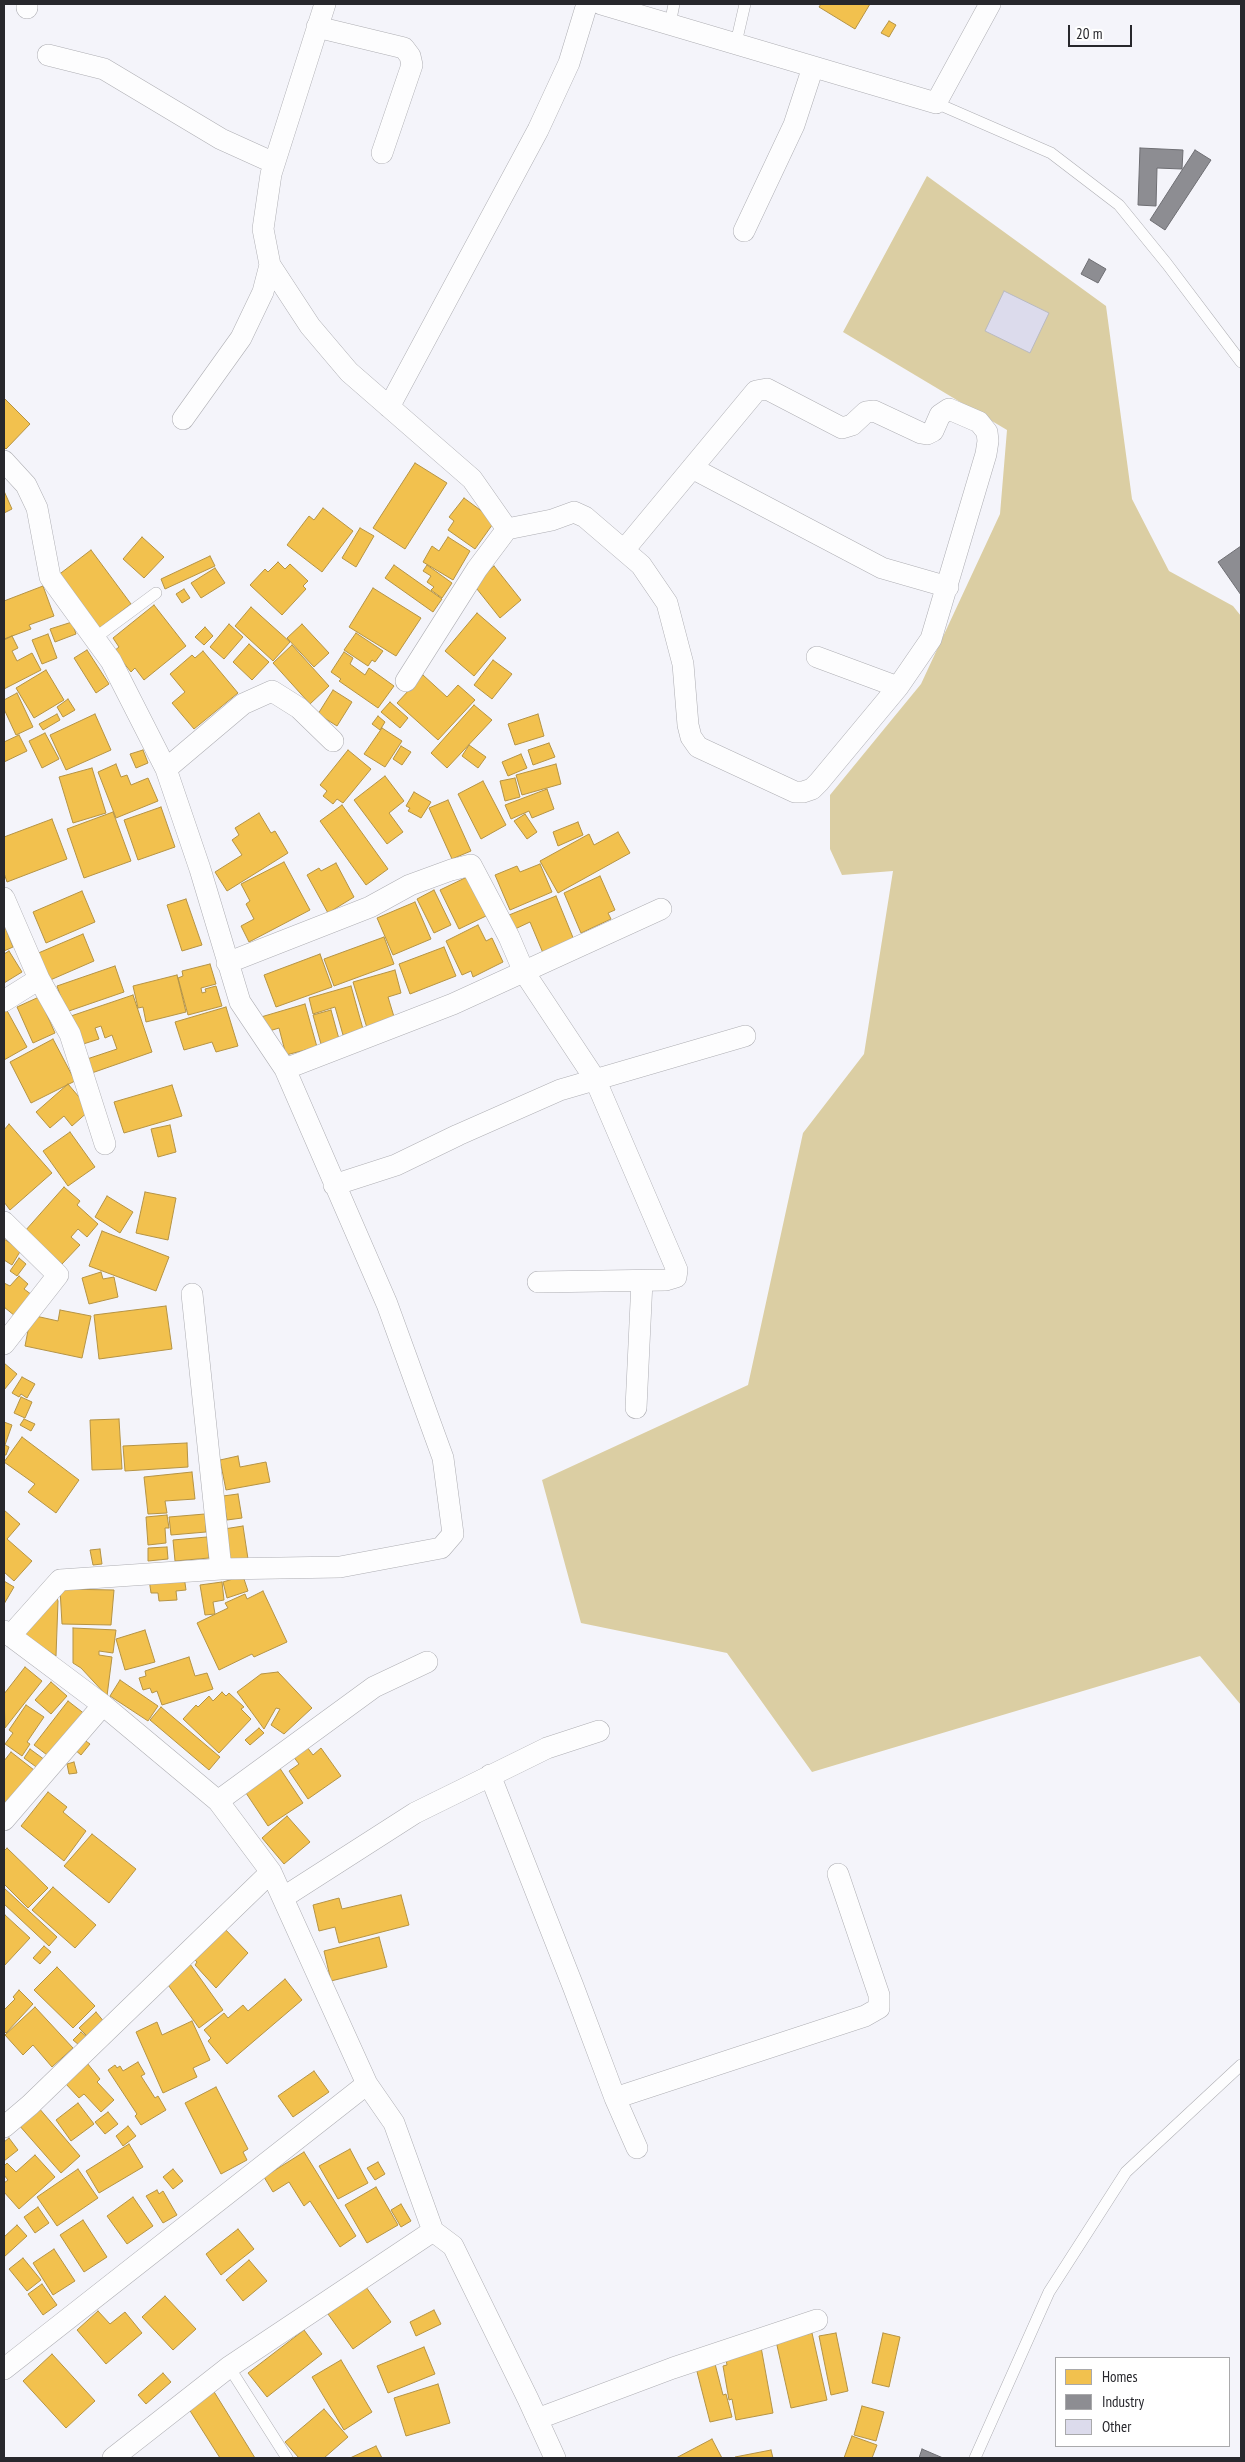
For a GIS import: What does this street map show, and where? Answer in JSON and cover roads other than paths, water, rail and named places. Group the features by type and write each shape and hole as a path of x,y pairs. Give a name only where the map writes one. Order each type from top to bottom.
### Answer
{"street":[{"path":"325,4 274,163 263,229 270,265 310,326 349,372 472,479 507,529"},
{"path":"389,407 538,130 569,63 587,4"},
{"path":"601,4 672,14 736,44 936,103 990,4"},
{"path":"318,27 404,48 410,56 412,65 382,153"},
{"path":"48,55 104,69 221,139 274,163"},
{"path":"744,231 794,125 813,67"},
{"path":"183,419 241,338 263,292 270,265"},
{"path":"406,681 477,568 507,529 552,520 574,512 585,517 641,565 667,604 683,664 688,725 691,737 698,747 794,792 812,789 898,687 931,640 986,454 988,441 986,432 979,422 949,409 940,415 933,431 921,433 874,411 866,412 852,425 842,428 767,388 756,391 749,397 624,550"},
{"path":"4,461 26,485 37,508 50,578 110,661 166,769 200,869 240,1002 285,1069 387,1304 443,1458 453,1534 441,1548 340,1567 221,1569 60,1580 7,1634 103,1705 218,1801 271,1872 284,1897 367,2084 394,2123 432,2231 453,2246 555,2458"},
{"path":"692,468 882,568 948,586"},
{"path":"817,657 898,687"},
{"path":"166,769 243,704 272,691 298,708 333,741"},
{"path":"227,963 370,907 410,885 471,865 510,937 524,972 595,1079 677,1270 674,1278 642,1281 538,1282"},
{"path":"4,898 39,979 70,1034 105,1144"},
{"path":"285,1069 453,1004 661,909"},
{"path":"4,1001 39,979"},
{"path":"334,1185 396,1165 560,1090 745,1036"},
{"path":"4,1222 58,1274 4,1344"},
{"path":"636,1408 642,1281"},
{"path":"192,1294 221,1569"},
{"path":"218,1801 374,1687 427,1662"},
{"path":"4,1820 103,1705"},
{"path":"284,1897 415,1813 547,1748 599,1731"},
{"path":"490,1775 615,2098 637,2148"},
{"path":"4,2127 30,2105 271,1872"},
{"path":"615,2098 865,2016 878,2008 879,1995 838,1874"},
{"path":"4,2369 367,2084"},
{"path":"113,2458 229,2366 432,2231"},
{"path":"537,2420 673,2368 817,2320"}],"lane":[{"path":"736,44 744,4"},
{"path":"936,103 1051,153 1119,205 1168,264 1241,362"},
{"path":"95,638 156,593"},
{"path":"975,2458 1049,2292 1126,2172 1241,2065"},
{"path":"229,2366 287,2458"}]}
